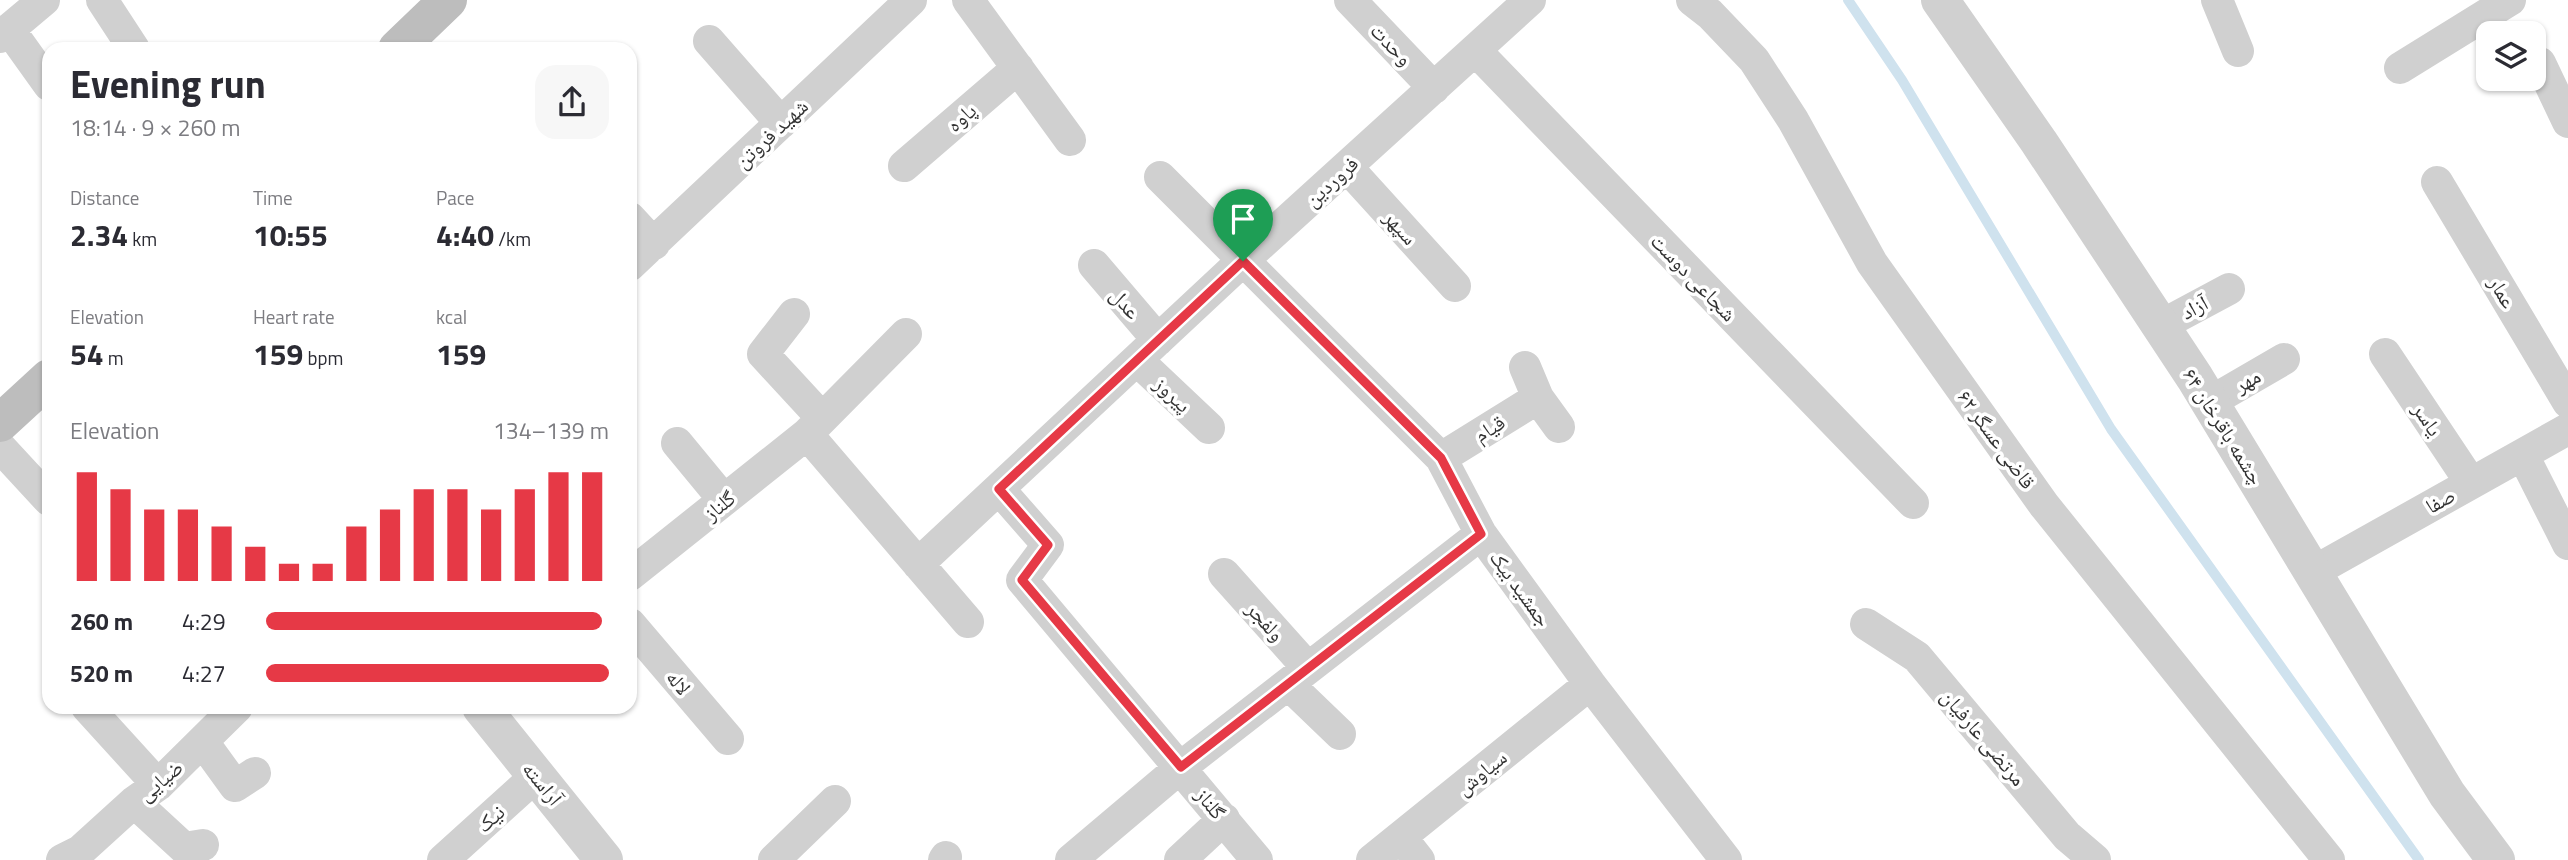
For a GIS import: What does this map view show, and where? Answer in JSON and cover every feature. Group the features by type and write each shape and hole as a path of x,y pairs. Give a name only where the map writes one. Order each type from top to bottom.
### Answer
{"main road":[{"path":"404,42 448,0"},
{"path":"0,423 42,384"}],"street":[{"path":"42,77 4,33 44,0"},
{"path":"102,0 129,42"},
{"name":"شهید فروتن","path":"637,259 911,0"},
{"path":"968,0 1070,140"},
{"name":"وحدت","path":"1350,0 1434,88"},
{"name":"فروردین","path":"918,564 1243,261 1530,0"},
{"name":"قاضی عسگر ۶۲","path":"1692,0 1710,14 1754,60 1793,120 1872,263 2044,505 2329,860"},
{"name":"چشمه باقرخان ۶۴","path":"1940,0 2039,142 2210,402 2447,794 2496,860"},
{"path":"2217,0 2238,51"},
{"path":"2400,68 2510,0"},
{"path":"709,41 781,123"},
{"name":"شجاعی دوست","path":"1476,51 1913,503"},
{"name":"پاوه","path":"904,166 1018,68"},
{"path":"2546,76 2568,122"},
{"name":"سپهر","path":"1347,167 1455,286"},
{"name":"جمشید بیک","path":"1160,177 1441,458 1481,534 1590,684 1726,860"},
{"name":"عمار","path":"2437,182 2568,402"},
{"path":"637,225 654,243"},
{"name":"عدل","path":"1094,265 1147,350"},
{"name":"آزاد","path":"2160,326 2228,289"},
{"path":"794,314 763,354 918,564 968,622"},
{"name":"گلناز","path":"637,569 815,426 906,334"},
{"name":"پیروز","path":"1147,350 1209,428"},
{"name":"یاسر","path":"2385,354 2471,483"},
{"name":"مهر","path":"2210,402 2284,359"},
{"path":"1525,368 1538,398 1559,427"},
{"name":"قیام","path":"1441,458 1538,398"},
{"name":"صفا","path":"2313,572 2568,429"},
{"path":"677,443 724,500"},
{"path":"0,447 42,492"},
{"path":"2523,455 2568,544"},
{"name":"گلناز","path":"999,489 1048,545 1022,580 1257,860"},
{"path":"1071,860 1181,767 1481,534"},
{"name":"ولفجر","path":"1224,574 1340,734"},
{"name":"مرتضی عارفیان","path":"1866,624 1917,657 2067,836 2095,860"},
{"name":"لاله","path":"637,632 728,739"},
{"name":"سیاوش","path":"1372,860 1410,848 1590,684"},
{"path":"92,714 184,848 203,845"},
{"name":"ضیایی","path":"77,857 230,714"},
{"name":"آراسته","path":"487,714 604,860"},
{"path":"203,742 235,786 255,773"},
{"name":"نیک","path":"443,860 536,776"},
{"path":"774,860 835,801"},
{"path":"1180,860 1224,819"}],"waterway":[{"path":"1848,0 1902,80 2111,429 2419,860"}],"route":[{"path":"1243,261 1441,458 1481,534 1181,767 1022,580 1048,545 999,489 1243,261"}]}
